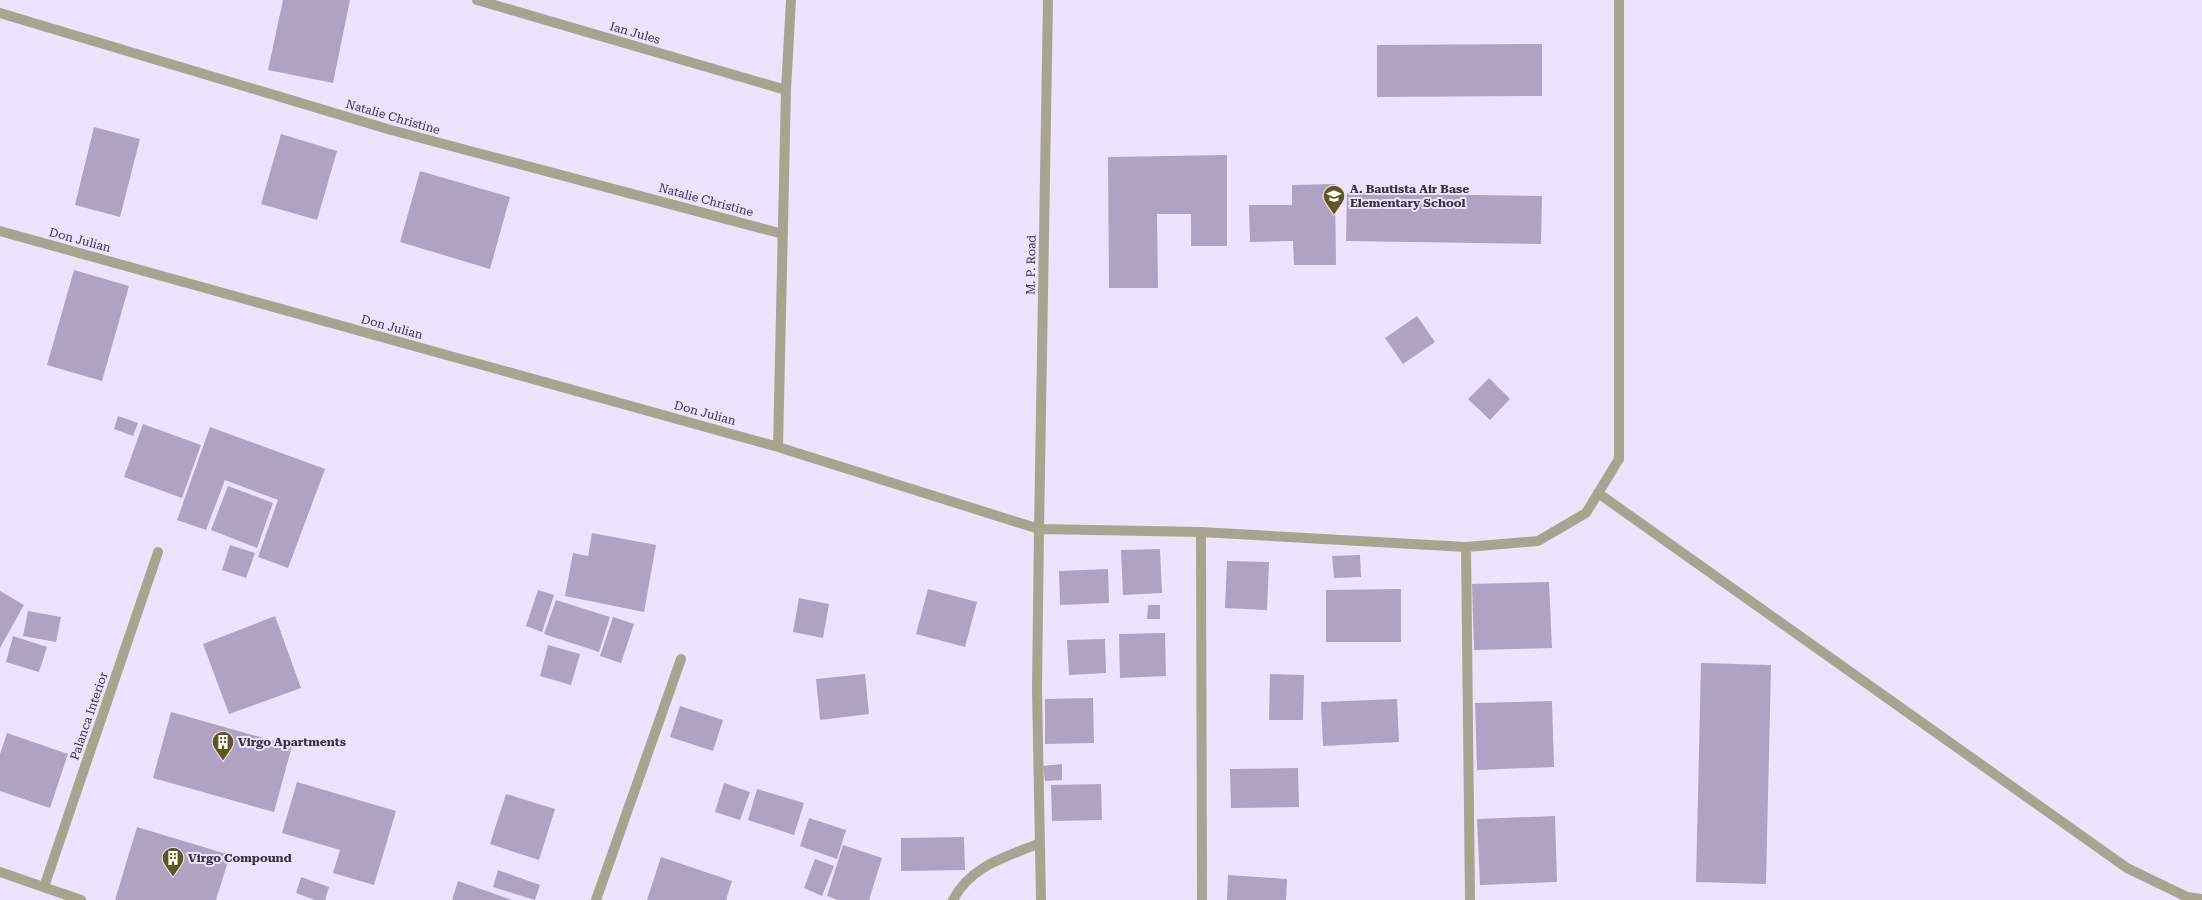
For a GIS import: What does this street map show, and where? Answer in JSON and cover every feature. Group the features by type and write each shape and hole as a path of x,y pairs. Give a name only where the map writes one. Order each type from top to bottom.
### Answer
{"street":[{"name":"Ian Jules","path":"477,0 786,90"},
{"path":"778,447 786,90 791,0"},
{"name":"M. P. Road","path":"1041,900 1037,688 1048,0"},
{"name":"Don Julian","path":"0,232 778,447 1039,530 1201,532 1466,547 1538,541 1586,513 1619,459 1619,0"},
{"name":"Natalie Christine","path":"0,13 391,130 783,234"},
{"path":"1598,493 2127,868 2187,897 2202,899"},
{"path":"1201,532 1202,900"},
{"path":"1466,547 1470,900"},
{"name":"Palanca Interior","path":"44,887 158,552"},
{"path":"596,900 681,659"},
{"path":"953,900 958,890 974,873 1040,843"},
{"path":"0,872 80,900"}],"building":[{"path":"283,0 350,0 333,83 268,70"},
{"path":"1542,44 1542,96 1377,97 1377,45"},
{"path":"94,127 140,139 120,217 75,205"},
{"path":"281,134 337,151 317,220 261,204"},
{"path":"1227,155 1227,246 1191,246 1191,214 1157,214 1158,288 1109,288 1108,157"},
{"path":"420,171 510,197 490,269 400,242"},
{"path":"1335,184 1336,265 1294,265 1293,241 1250,242 1249,205 1292,205 1292,185"},
{"path":"1347,193 1542,196 1541,244 1346,241"},
{"path":"74,270 129,286 102,381 47,365"},
{"path":"1417,316 1435,342 1403,364 1385,338"},
{"path":"1489,378 1510,399 1490,420 1468,399"},
{"path":"118,416 138,423 133,436 114,429"},
{"path":"143,424 201,445 182,498 124,477"},
{"path":"210,427 325,469 288,568 258,557 278,500 225,480 206,530 177,520"},
{"path":"228,486 273,503 257,548 211,530"},
{"path":"592,533 656,545 644,612 565,596 573,553 588,556"},
{"path":"230,545 255,553 246,578 222,570"},
{"path":"1160,549 1162,593 1123,595 1121,550"},
{"path":"1360,555 1361,577 1334,578 1332,556"},
{"path":"1227,561 1269,562 1267,610 1225,608"},
{"path":"1108,569 1109,603 1060,605 1059,571"},
{"path":"1549,582 1552,648 1474,650 1472,584"},
{"path":"928,589 977,602 965,647 916,634"},
{"path":"1401,589 1401,642 1326,642 1326,590"},
{"path":"538,590 554,595 542,632 526,626"},
{"path":"0,591 24,605 0,648"},
{"path":"799,598 829,604 823,638 793,632"},
{"path":"556,600 610,617 599,652 544,634"},
{"path":"1148,605 1160,605 1160,619 1147,619"},
{"path":"28,611 61,617 56,642 23,636"},
{"path":"275,616 301,688 229,714 203,644"},
{"path":"613,617 634,624 621,663 600,656"},
{"path":"1165,633 1166,676 1120,678 1119,634"},
{"path":"13,636 47,647 39,672 6,662"},
{"path":"1105,639 1106,673 1069,675 1067,640"},
{"path":"548,645 580,654 571,685 540,676"},
{"path":"1701,663 1771,665 1766,884 1696,882"},
{"path":"865,674 869,714 820,720 816,679"},
{"path":"1270,674 1304,675 1303,720 1269,720"},
{"path":"1093,698 1094,743 1045,744 1045,699"},
{"path":"1397,699 1399,742 1323,746 1321,702"},
{"path":"1552,701 1554,767 1477,770 1475,703"},
{"path":"680,706 723,720 713,751 670,737"},
{"name":"Virgo Apartments","path":"171,712 292,746 274,812 153,778"},
{"path":"7,733 68,754 50,808 0,791 0,754"},
{"path":"1062,764 1062,780 1045,781 1043,766"},
{"path":"1298,768 1299,807 1231,808 1230,769"},
{"path":"297,782 396,811 374,885 333,873 340,850 282,833"},
{"path":"724,783 750,792 740,820 715,812"},
{"path":"1101,784 1102,820 1052,821 1051,785"},
{"path":"757,789 804,803 794,835 748,820"},
{"path":"506,794 555,809 539,860 490,844"},
{"path":"1555,816 1557,882 1480,885 1477,819"},
{"path":"809,818 846,830 837,859 800,846"},
{"name":"Virgo Compound","path":"137,827 230,855 216,900 115,900"},
{"path":"964,837 965,870 901,871 901,838"},
{"path":"843,845 882,858 869,900 838,900 827,896"},
{"path":"661,857 732,881 726,900 647,900"},
{"path":"815,859 834,866 822,896 804,888"},
{"path":"498,870 540,885 535,900 493,887"},
{"path":"1228,875 1287,879 1286,900 1227,900"},
{"path":"301,877 329,887 325,900 315,900 296,893"},
{"path":"458,881 512,900 452,900"}],"place":[{"name":"A. Bautista Air Base Elementary School","path":"1334,216"},
{"name":"Virgo Apartments","path":"223,762"},
{"name":"Virgo Compound","path":"173,878"}]}
